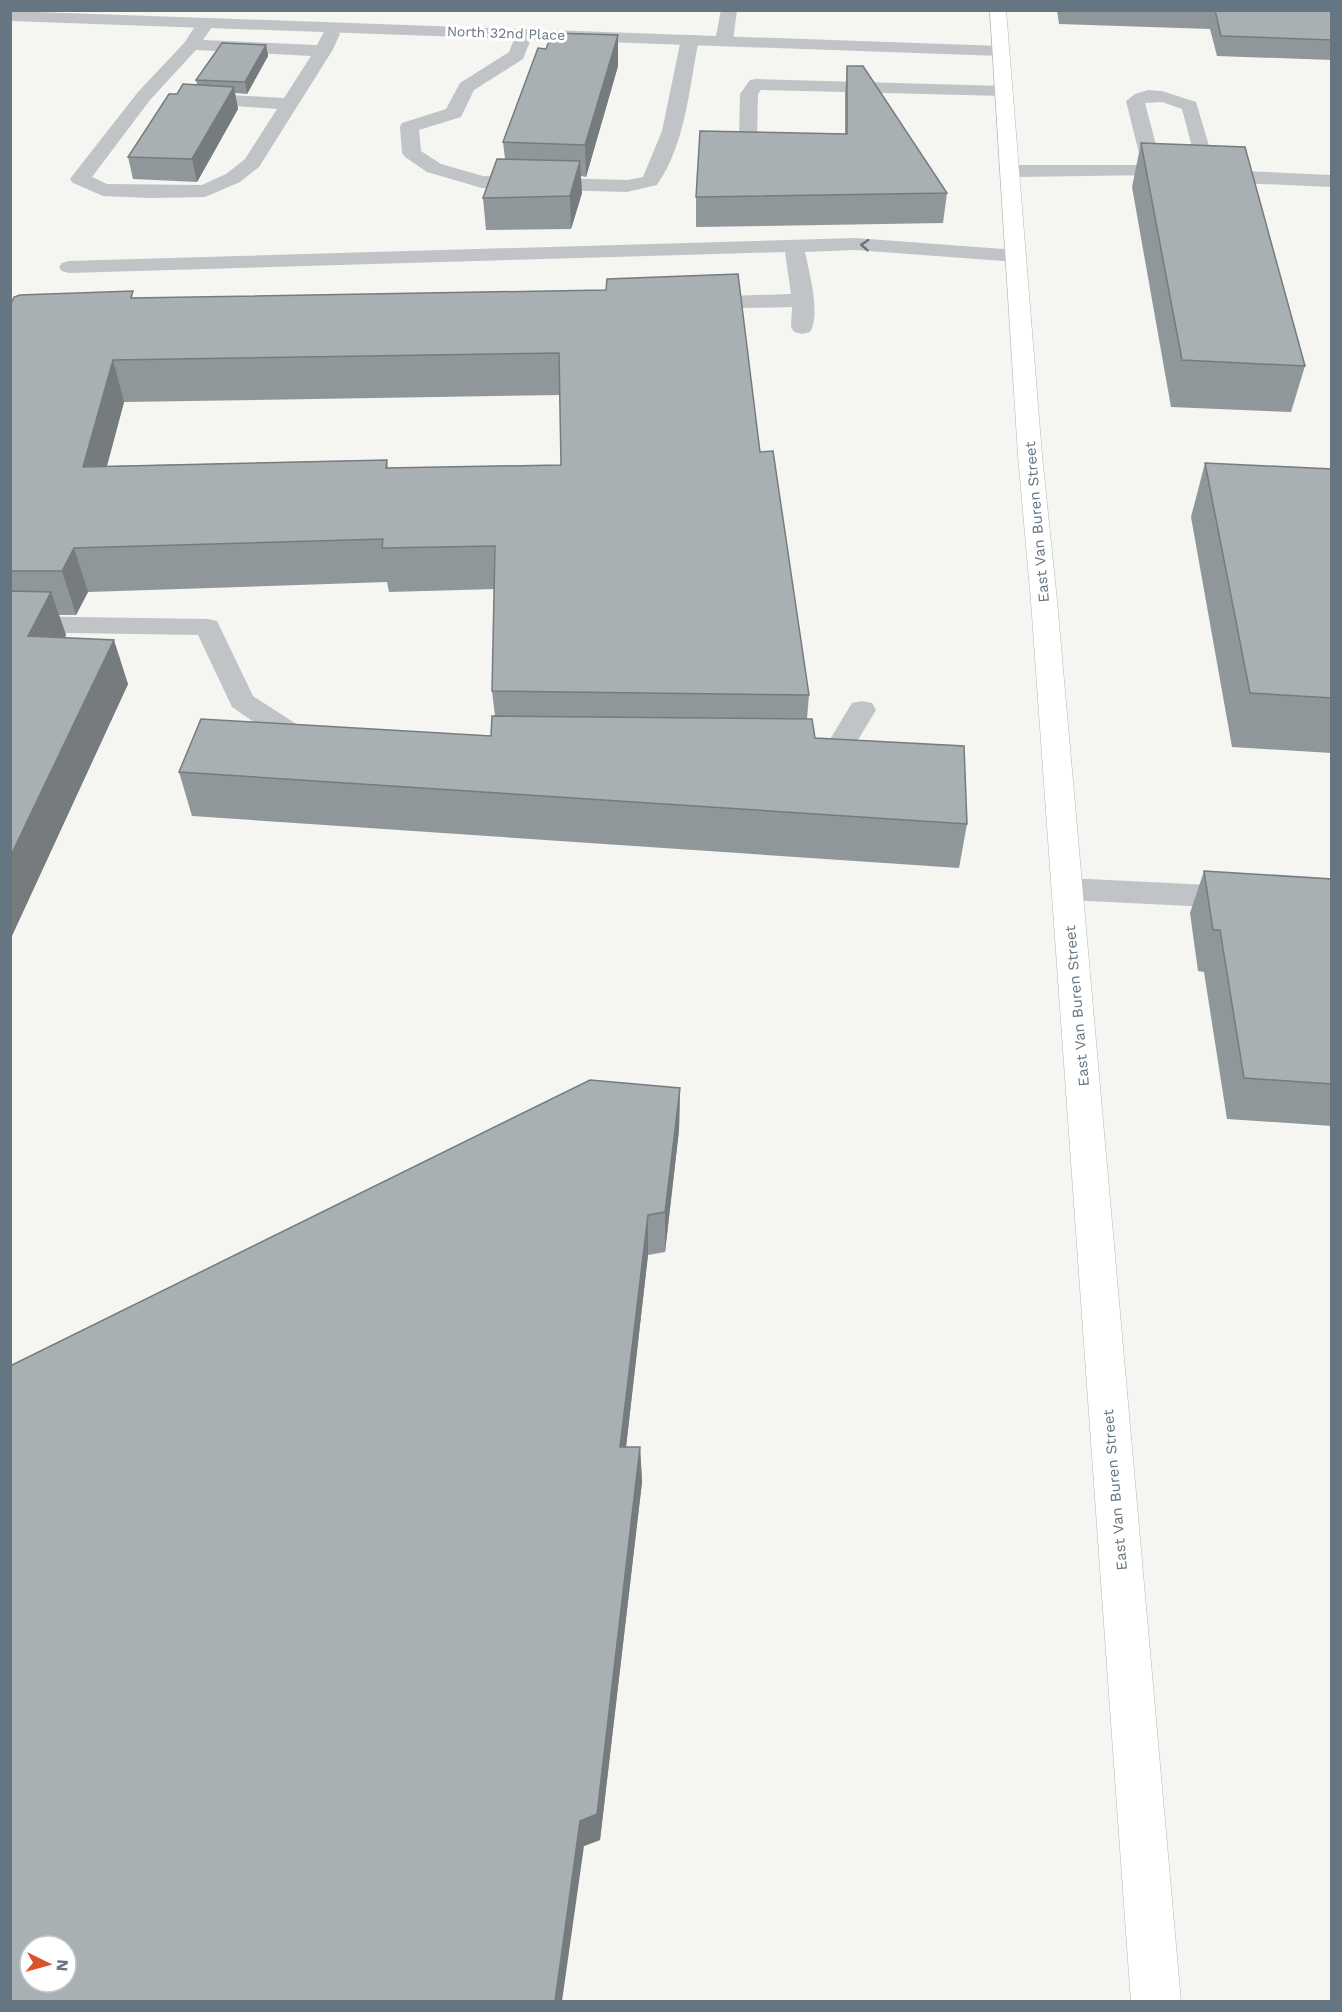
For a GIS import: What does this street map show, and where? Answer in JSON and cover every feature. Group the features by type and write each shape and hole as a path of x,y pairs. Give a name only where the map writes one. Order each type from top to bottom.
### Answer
{"main road":[{"name":"East Van Buren Street","path":"998,10 1030,455 1156,2001"}],"street":[{"path":"724,41 729,10"},
{"name":"North 32nd Place","path":"10,16 1001,51"},
{"path":"206,22 190,45 144,96 80,179 103,190 151,192 205,190 233,178 252,163 335,27"},
{"path":"524,34 518,56 466,87 454,113 409,127 412,153 435,168 482,182 627,186 650,181 662,164 690,39"},
{"path":"190,45 322,51"},
{"path":"748,138 749,94 756,84 1004,91"},
{"path":"1010,171 1148,171 1152,168 1135,101 1143,95 1160,95 1190,106 1204,162 1239,177 1332,181"},
{"path":"144,96 290,104"},
{"path":"69,267 855,244 1017,256"},
{"path":"794,246 803,300 802,327"},
{"path":"680,304 803,300"},
{"path":"10,624 208,627 242,701 294,736 340,741"},
{"path":"778,751 837,751 862,710"},
{"path":"1067,889 1332,902"}],"building":[{"path":"1215,10 1332,10 1332,40 1221,36"},
{"path":"552,33 618,35 585,145 503,142 538,48 546,49"},
{"path":"222,43 266,45 245,82 196,80"},
{"path":"847,66 863,66 947,193 696,197 700,131 847,134"},
{"path":"183,84 234,87 192,159 128,157 169,94 177,94"},
{"path":"1141,143 1245,147 1305,366 1182,360"},
{"path":"497,159 580,161 570,196 483,198"},
{"path":"738,274 760,452 773,451 809,695 492,691 495,546 382,548 383,539 74,548 62,571 10,571 10,306 14,297 133,291 131,298 606,290 607,279","holes":["559,353 561,465 386,468 387,460 83,467 113,360"]},
{"path":"1205,463 1332,469 1332,698 1250,693"},
{"path":"10,591 51,592 28,636 114,640 10,857"},
{"path":"492,716 812,719 815,738 964,746 967,824 179,772 201,719 491,736"},
{"path":"1204,871 1332,879 1332,1084 1244,1078 1220,930 1213,930"},
{"path":"590,1080 680,1088 665,1212 648,1215 620,1447 640,1447 597,1814 580,1821 555,2001 10,2001 10,1366"}]}
